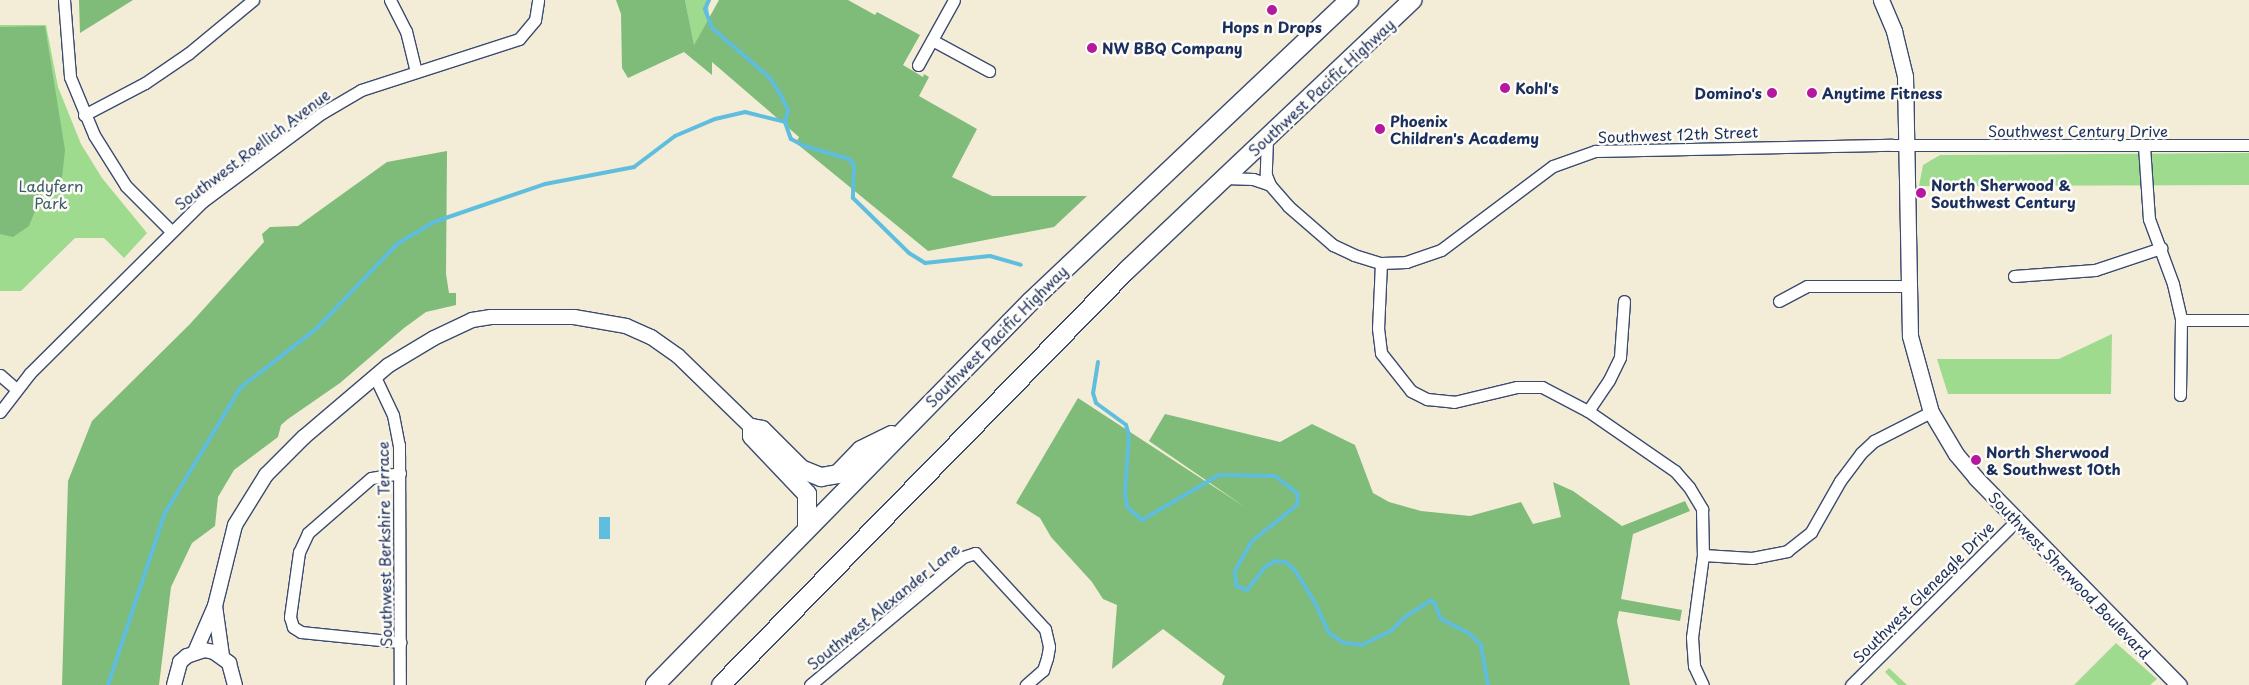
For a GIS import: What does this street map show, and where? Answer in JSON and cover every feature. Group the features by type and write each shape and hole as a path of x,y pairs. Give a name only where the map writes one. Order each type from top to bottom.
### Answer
{"highway":[{"name":"Southwest Pacific Highway","path":"655,685 904,428 1068,264 1349,0"},
{"name":"Southwest Pacific Highway","path":"721,685 1016,381 1225,178 1413,0"},
{"path":"807,527 807,494 752,436 752,428 762,430 801,469 821,478 838,474 861,450 904,428"}],"main road":[{"name":"Southwest Sherwood Boulevard","path":"1881,0 1894,31 1905,76 1908,145 1907,286 1911,344 1931,412 1965,465 2178,685"}],"street":[{"path":"64,0 67,57 75,93 84,115 126,186 171,231"},
{"path":"84,115 145,83 189,53 253,0"},
{"path":"390,0 406,31 416,72"},
{"name":"Southwest Roellich Avenue","path":"0,412 15,388 202,202 322,112 361,90 519,39 535,20 538,0"},
{"path":"918,65 954,0"},
{"path":"932,40 989,71"},
{"path":"1267,138 1265,169 1270,185"},
{"name":"Southwest Century Drive","path":"1908,145 2249,146"},
{"name":"Southwest 12th Street","path":"1270,185 1311,229 1333,245 1381,263 1406,262 1440,250 1553,166 1595,151 1908,145"},
{"path":"2144,146 2146,203 2181,320 2180,395"},
{"path":"1225,178 1253,179 1270,185"},
{"path":"2014,276 2095,270 2161,248"},
{"path":"1381,263 1378,328 1381,353 1411,391 1426,399 1454,402 1517,386 1542,387 1588,411 1675,471 1689,487 1702,509 1703,555 1692,637 1694,666 1703,685"},
{"path":"1779,301 1807,286 1907,286"},
{"path":"1588,411 1620,357 1624,301"},
{"path":"174,685 180,662 195,652 215,606 235,525 266,475 304,437 375,377 434,338 472,320 500,317 598,319 634,330 670,350 752,428"},
{"path":"2181,320 2249,320"},
{"path":"0,375 15,388"},
{"name":"Southwest Berkshire Terrace","path":"375,377 396,424 400,473 400,685"},
{"path":"1703,555 1752,558 1772,556 1793,546 1810,532 1840,480 1861,453 1874,441 1931,412"},
{"path":"400,473 371,478 308,533 299,552 290,617 293,627 301,632 400,642"},
{"name":"Southwest Gleneagle Drive","path":"1851,685 2017,520"},
{"name":"Southwest Alexander Lane","path":"810,685 963,557 975,553 1045,629 1049,647 1043,670 1026,685"},
{"path":"215,606 222,656 234,678 248,685"},
{"path":"195,652 214,652 222,656"}],"green space":[{"path":"79,0 133,0 80,33"},
{"path":"616,0 685,0 694,45 719,0 848,0 875,15 877,12 920,35 903,65 923,77 924,74 929,77 919,96 977,129 952,177 992,196 1087,196 1054,227 928,251 796,143 799,137 712,62 712,75 684,52 628,78 622,68 621,14"},
{"path":"685,0 708,0 709,18 694,46"},
{"name":"Ladyfern Park","path":"0,25 46,25 58,87 81,144 102,178 147,233 124,258 104,238 75,238 21,291 0,291"},
{"path":"45,26 65,150 62,178 45,186 29,226 13,237 0,234 0,27"},
{"path":"447,151 446,274 449,293 456,293 456,305 426,312 404,328 340,383 288,419 281,425 278,437 234,470 218,497 215,526 192,543 171,587 159,685 62,685 68,481 92,421 190,324 264,242 262,234 270,227 298,226 387,162"},
{"path":"2249,153 2249,185 1919,186 1923,165 1940,155"},
{"path":"2112,334 2111,394 1948,394 1937,359 2059,359"},
{"path":"1078,398 1245,507 1149,441 1165,414 1280,442 1312,424 1355,445 1373,493 1389,502 1421,511 1470,516 1521,502 1533,524 1561,517 1553,482 1573,491 1622,526 1685,501 1690,511 1633,534 1621,599 1682,610 1680,621 1619,611 1617,621 1630,685 1222,685 1225,676 1163,629 1112,669 1117,605 1103,599 1092,582 1051,537 1040,518 1016,503"},
{"path":"2116,643 2157,679 2150,685 2074,685"},
{"path":"1889,668 1907,685 1898,685 1885,672"}],"water":[{"path":"599,517 610,517 610,539 599,539"}],"waterway":[{"path":"709,0 705,9 712,28 769,77 778,90 788,110 785,122 791,139 804,146 849,159 854,165 853,198 909,253 925,263 990,256 1021,265"},
{"path":"108,685 165,513 240,388 317,328 397,244 434,222 545,184 634,167 675,136 715,119 745,112 785,122"},
{"path":"1098,362 1093,393 1096,403 1126,425 1129,435 1125,492 1127,507 1142,520 1219,475 1275,476 1298,494 1297,505 1252,541 1235,571 1236,586 1247,590 1265,567 1275,561 1285,562 1294,569 1315,603 1329,633 1344,643 1362,645 1391,631 1405,617 1430,601 1434,602 1441,619 1469,633 1481,645 1488,685"}],"place":[{"name":"Hops n Drops","path":"1272,10"},
{"name":"NW BBQ Company","path":"1092,48"},
{"name":"Kohl's","path":"1505,88"},
{"name":"Domino's","path":"1772,93"},
{"name":"Anytime Fitness","path":"1812,93"},
{"name":"Phoenix Children's Academy","path":"1380,129"},
{"name":"North Sherwood & Southwest Century","path":"1921,193"},
{"name":"North Sherwood & Southwest 10th","path":"1976,460"}]}
